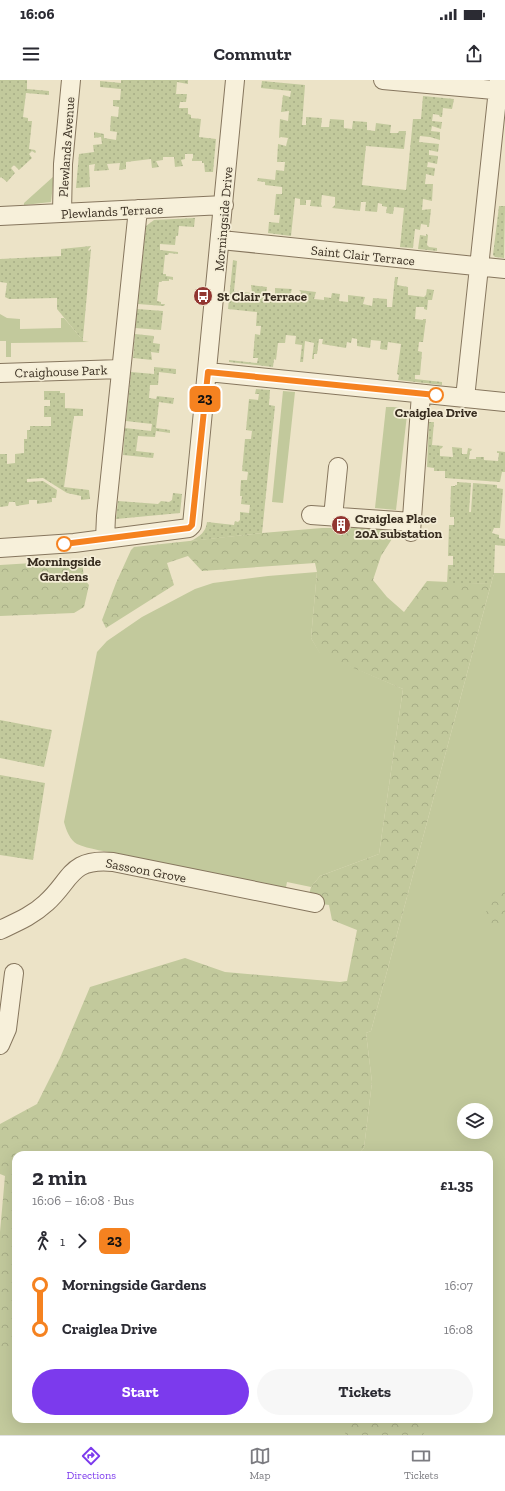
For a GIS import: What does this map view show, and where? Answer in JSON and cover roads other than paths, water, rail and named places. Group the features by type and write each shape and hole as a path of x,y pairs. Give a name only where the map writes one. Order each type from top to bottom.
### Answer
{"street":[{"name":"Plewlands Avenue","path":"62,213 63,164 71,80"},
{"name":"Morningside Drive","path":"105,539 189,528 192,525 221,240 235,80"},
{"path":"384,80 501,87 465,398"},
{"name":"Plewlands Terrace","path":"0,216 224,205"},
{"path":"0,548 74,543 105,539 106,516 138,209"},
{"name":"Saint Clair Terrace","path":"221,240 505,269"},
{"name":"Craighouse Park","path":"0,373 122,369"},
{"path":"208,372 505,402"},
{"path":"311,515 412,527 421,394"},
{"path":"333,517 338,467"},
{"name":"Sassoon Grove","path":"0,930 28,917 47,903 77,868 88,863 98,861 113,862 315,903"},
{"path":"0,1045 8,1029 14,973"}],"place":[{"name":"St Clair Terrace","path":"203,296"},
{"name":"Craiglea Drive","path":"436,395"},
{"name":"Craiglea Place 20A substation","path":"341,525"},
{"name":"Morningside Gardens","path":"64,544"}]}
